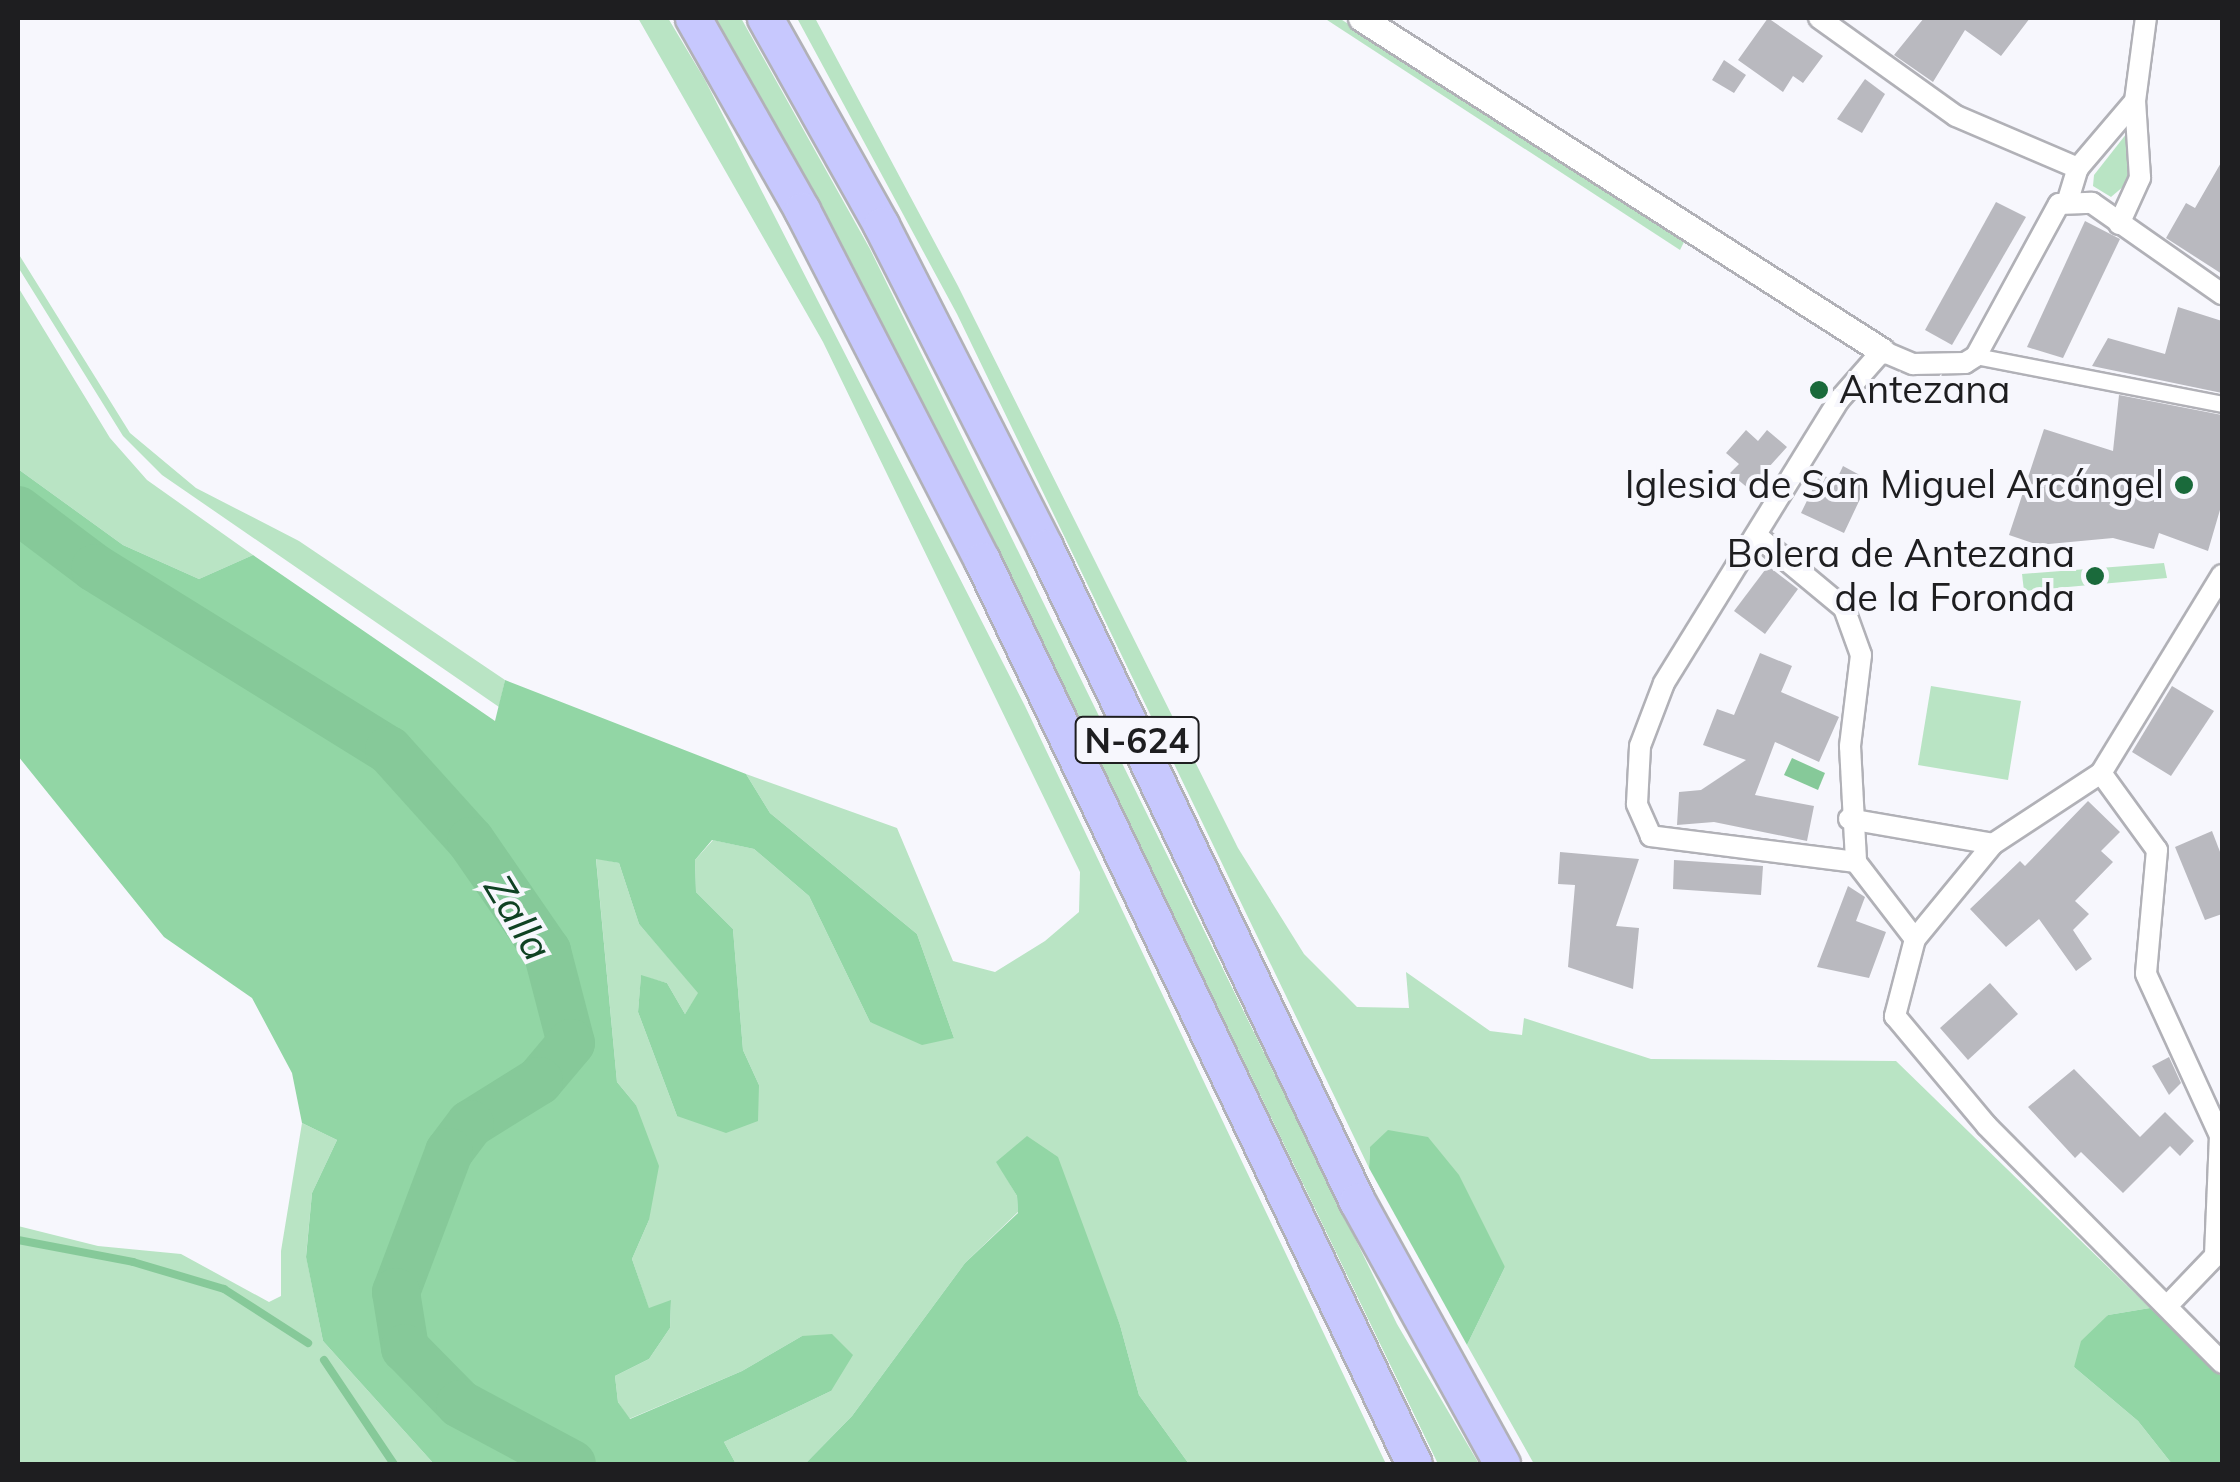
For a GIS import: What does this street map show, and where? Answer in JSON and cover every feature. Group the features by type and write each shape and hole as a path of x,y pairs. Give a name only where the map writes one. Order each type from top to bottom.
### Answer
{"highway":[{"name":"N-624","path":"693,18 802,210 982,560 1414,1464"},
{"name":"N-624","path":"765,18 881,225 1036,530 1357,1201 1502,1464"}],"street":[{"path":"1361,18 1882,351 1913,364 1966,363 1976,356 2050,212 2068,200 2078,168 2135,101"},
{"path":"1820,18 1956,116 2078,168"},
{"path":"2119,224 2140,178 2135,101 2146,18"},
{"path":"2068,200 2092,203 2222,294"},
{"path":"1856,862 1651,836 1637,804 1640,746 1664,683 1839,400 1882,351"},
{"path":"1976,356 2222,404"},
{"path":"1756,535 1844,608 1861,656 1849,819 1856,862 1915,940"},
{"path":"2222,574 2101,773 1993,844 1915,940 1895,1016 1986,1126 2169,1304 2222,1363"},
{"path":"2101,773 2157,850 2146,974 2220,1136 2215,1256 2169,1304"},
{"path":"1849,819 1993,844"}],"shaded area":[{"path":"638,18 668,18 705,80 1025,706 1386,1464 1189,1464 1139,1395 1120,1325 1090,1250 997,1162 1017,1196 1018,1212 965,1263 852,1416 805,1464 736,1464 724,1442 831,1391 802,1336 742,1371 629,1419 618,1402 615,1376 649,1359 670,1328 671,1301 649,1309 632,1259 649,1220 636,1105 617,1082 596,858 619,863 639,924 699,993 685,1014 667,983 641,976 638,1012 677,1116 759,1085 743,1050 733,929 696,892 695,860 713,840 754,849 809,896 870,1022 954,1038 917,934 770,813 746,774 897,828 953,961 995,972 1045,941 1079,912 1080,872 823,342"},
{"path":"715,18 741,18 870,249 1397,1324 1479,1464 1438,1464 986,526 850,260"},
{"path":"797,18 815,18 958,286 1238,848 1304,954 1357,1007 1409,1008 1406,972 1490,1031 1522,1035 1524,1018 1651,1059 1896,1061 2150,1308 2108,1315 2074,1367 2138,1421 2172,1464 1534,1464 1467,1345 1505,1267 1370,1147 1369,1168 957,314"},
{"path":"1324,18 1339,18 1685,240 1680,250"},
{"path":"2127,133 2131,180 2111,197 2093,186 2094,175"},
{"path":"18,253 130,433 196,488 299,541 505,680 499,707 162,475 123,436 18,267"},
{"path":"18,287 110,438 147,480 253,555 199,579 123,545 18,469"},
{"path":"18,469 123,545 199,579 253,555 495,721 505,680 746,774 770,813 917,934 954,1038 922,1045 870,1022 809,896 754,849 712,840 695,860 696,892 733,929 743,1050 759,1085 758,1121 726,1133 677,1116 638,1012 641,975 667,983 685,1014 698,993 639,924 619,863 596,859 617,1082 636,1105 659,1166 649,1220 632,1259 649,1308 671,1300 670,1328 649,1359 615,1376 618,1402 630,1419 742,1371 802,1336 832,1334 853,1355 831,1391 724,1442 736,1464 434,1464 323,1341 306,1257 312,1193 337,1140 302,1123 292,1073 252,998 164,937 18,756"},
{"name":"Bolera de Antezana de la Foronda","path":"2164,563 2167,578 2024,591 2022,574"},
{"path":"1931,686 2021,701 2008,780 1918,765"},
{"path":"1792,758 1825,773 1818,790 1784,775"},
{"path":"302,1123 337,1140 312,1193 306,1256 323,1341 434,1464 18,1464 18,1226 98,1246 181,1254 269,1302 281,1296 281,1251"},
{"path":"1388,1130 1428,1137 1459,1175 1505,1267 1467,1345 1369,1168 1370,1147"},
{"path":"1027,1136 1058,1157 1120,1325 1139,1395 1189,1464 805,1464 852,1416 965,1263 1018,1213 1017,1196 996,1162"},
{"path":"2150,1308 2222,1377 2222,1464 2172,1464 2138,1421 2074,1367 2081,1341 2108,1315"}],"building":[{"path":"1768,18 1823,56 1803,83 1793,76 1783,92 1738,60"},
{"path":"1924,18 2030,18 2001,56 1965,30 1933,82 1894,55"},
{"path":"1724,60 1746,75 1734,93 1712,80"},
{"path":"1865,79 1885,94 1862,133 1837,119"},
{"path":"2222,161 2222,274 2166,238 2186,203 2195,208"},
{"path":"1996,202 2026,217 1952,345 1925,330"},
{"path":"2085,221 2120,239 2063,358 2027,347"},
{"path":"2178,307 2222,321 2222,393 2092,366 2108,338 2165,354"},
{"path":"2119,395 2222,415 2222,503 2208,551 2159,533 2154,549 2113,538 2038,545 2009,535 2044,429 2113,451"},
{"path":"1746,430 1758,441 1767,430 1787,447 1749,489 1730,473 1739,464 1726,453"},
{"path":"1843,466 1869,480 1844,533 1801,513 1820,474 1836,481"},
{"path":"1768,566 1798,589 1765,634 1734,611"},
{"path":"1760,653 1792,666 1781,692 1839,717 1819,762 1775,742 1755,795 1814,806 1807,841 1714,822 1677,825 1679,792 1701,790 1746,760 1703,745 1717,709 1734,715"},
{"path":"2172,686 2214,711 2171,776 2132,752"},
{"path":"2088,801 2120,832 2101,851 2113,862 2075,901 2089,914 2073,930 2092,959 2076,971 2039,919 2006,947 1970,909 2020,861 2025,866"},
{"path":"2212,831 2222,857 2222,914 2205,920 2175,847"},
{"path":"1560,852 1639,859 1616,926 1639,928 1633,989 1568,967 1575,885 1558,884"},
{"path":"1674,860 1763,866 1761,895 1673,889"},
{"path":"1848,886 1865,897 1856,921 1886,932 1869,978 1817,967"},
{"path":"1990,983 2018,1014 1968,1060 1940,1028"},
{"path":"2169,1057 2181,1083 2169,1095 2152,1066"},
{"path":"2074,1069 2140,1137 2165,1112 2194,1141 2180,1156 2170,1146 2123,1193 2081,1152 2075,1158 2028,1107"}],"waterway":[{"name":"Zalla","path":"18,510 95,568 389,750 471,841 547,951 571,1043 539,1081 470,1124 449,1152 396,1292 405,1348 460,1404 572,1464"},
{"path":"18,1240 133,1262 224,1289 308,1343"},
{"path":"324,1360 394,1464"}],"place":[{"name":"Antezana","path":"1819,390"},
{"name":"Iglesia de San Miguel Arcángel","path":"2184,485"},
{"name":"Bolera de Antezana de la Foronda","path":"2095,576"}]}
